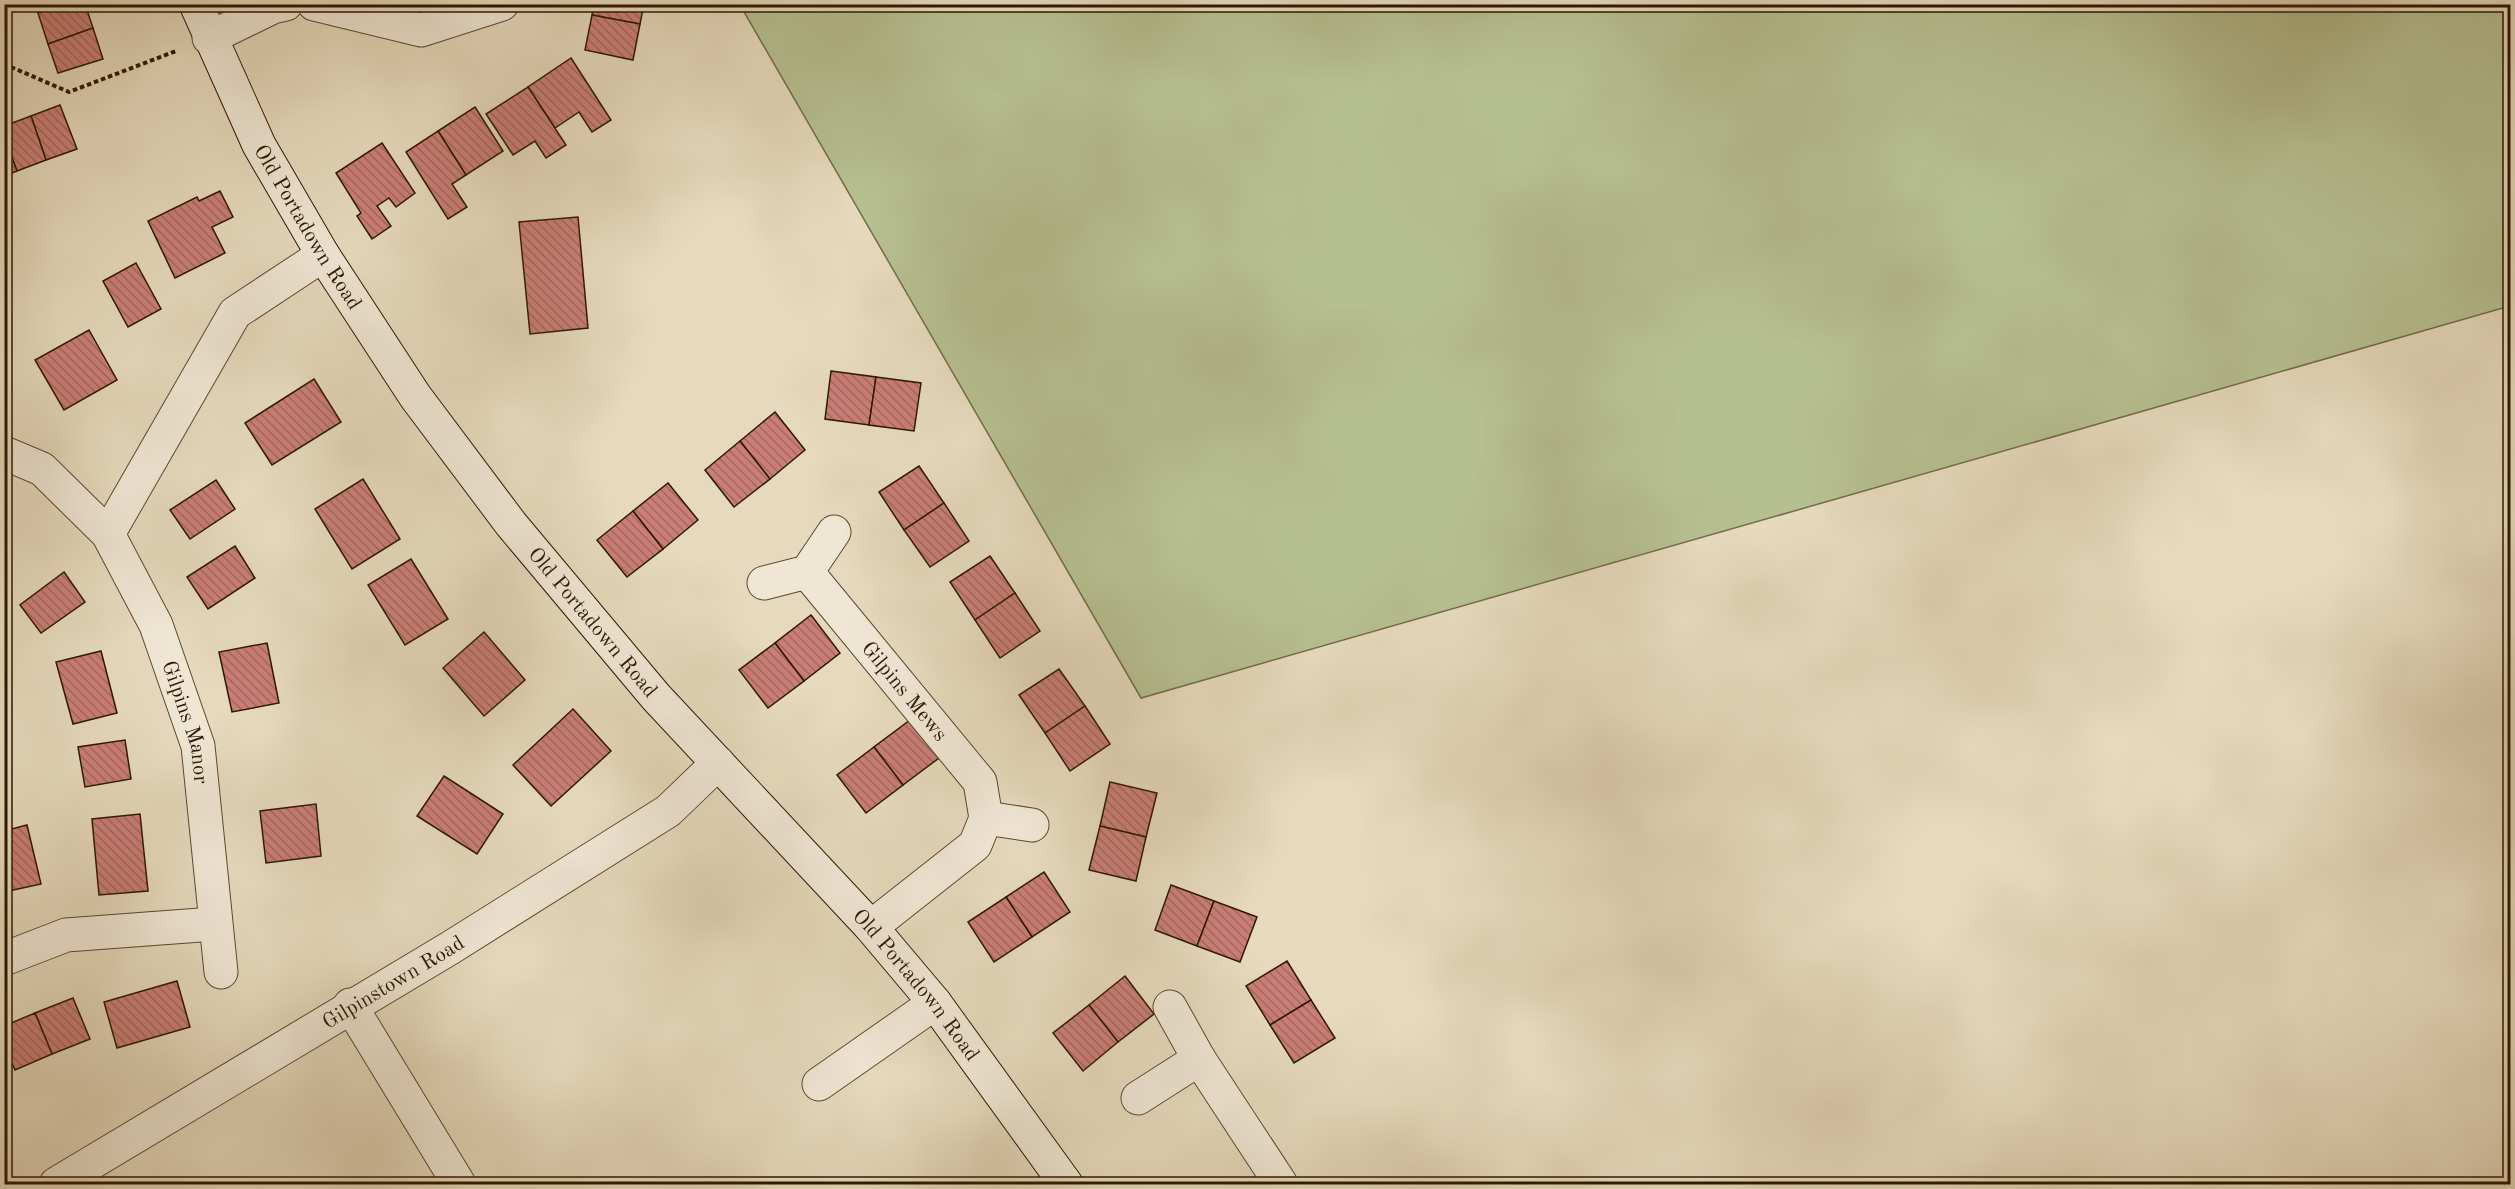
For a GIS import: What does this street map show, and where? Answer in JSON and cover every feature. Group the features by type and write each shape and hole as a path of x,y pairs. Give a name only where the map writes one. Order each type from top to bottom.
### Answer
{"street":[{"name":"Old Portadown Road","path":"196,4 209,38 259,145 323,255 416,396 511,524 656,697 871,927 935,1003 1066,1185"},
{"path":"209,38 273,7 286,4"},
{"path":"314,4 421,30 502,4"},
{"path":"108,534 235,313 323,255"},
{"name":"Gilpins Manor","path":"4,453 42,469 108,534 156,625 198,746 212,872 214,924 221,972"},
{"path":"764,582 807,572 834,532"},
{"name":"Gilpins Mews","path":"807,572 980,782 987,818"},
{"name":"Gilpinstown Road","path":"56,1185 350,1005 450,948 668,811 718,763"},
{"path":"871,927 975,845 987,818 1032,825"},
{"path":"4,959 66,935 214,924"},
{"path":"819,1084 935,1003"},
{"path":"350,1005 459,1185"},
{"path":"1170,1007 1199,1059 1281,1185"},
{"path":"1138,1098 1199,1059"}],"path":[{"path":"4,63 69,92 209,38"}],"green space":[{"path":"740,5 2510,5 2510,306 1141,698"}],"building":[{"path":"35,4 65,4 38,13"},
{"path":"65,4 85,4 93,28 48,44 38,13"},
{"path":"594,4 644,4 640,24 592,15"},
{"path":"592,15 640,24 633,60 585,50"},
{"path":"93,28 103,59 58,73 48,44"},
{"path":"571,58 611,120 592,132 579,112 555,128 528,87"},
{"path":"528,87 566,145 546,158 535,141 513,155 486,114"},
{"path":"60,105 77,149 46,160 31,116"},
{"path":"475,107 503,151 466,175 438,131"},
{"path":"31,116 46,160 17,171 4,136 4,126"},
{"path":"438,131 466,175 452,184 467,207 448,219 406,152"},
{"path":"4,136 17,171 4,176"},
{"path":"382,143 415,193 396,207 389,198 377,206 391,226 372,239 357,216 361,213 336,173"},
{"path":"220,191 233,217 212,227 225,253 175,278 148,221 197,197 199,201"},
{"path":"578,217 588,328 530,334 519,222"},
{"path":"136,263 161,309 128,327 103,281"},
{"path":"89,330 117,380 64,410 35,360"},
{"path":"831,371 876,377 869,425 825,419"},
{"path":"876,377 921,383 914,431 869,425"},
{"path":"314,379 341,422 272,465 245,423"},
{"path":"775,412 805,450 770,479 740,441"},
{"path":"740,441 770,479 734,507 705,470"},
{"path":"919,466 944,503 904,530 879,492"},
{"path":"363,479 400,539 352,569 315,509"},
{"path":"216,480 235,509 190,539 170,510"},
{"path":"668,483 698,520 663,549 633,511"},
{"path":"944,503 969,541 930,567 904,530"},
{"path":"633,511 663,549 627,577 597,540"},
{"path":"235,546 255,578 208,609 187,577"},
{"path":"990,556 1015,593 975,620 950,582"},
{"path":"411,559 448,619 405,645 368,585"},
{"path":"64,572 85,602 41,633 20,605"},
{"path":"1015,593 1040,631 1000,658 975,620"},
{"path":"811,615 840,653 804,681 775,643"},
{"path":"484,632 525,680 484,716 443,668"},
{"path":"267,643 279,703 232,712 219,652"},
{"path":"775,643 804,681 768,708 739,670"},
{"path":"101,651 117,713 73,724 56,662"},
{"path":"1059,669 1085,706 1045,733 1019,695"},
{"path":"1085,706 1110,744 1070,771 1045,733"},
{"path":"573,709 611,751 551,806 513,765"},
{"path":"910,720 939,758 903,785 874,747"},
{"path":"125,740 131,779 85,787 78,747"},
{"path":"874,747 903,785 866,813 837,775"},
{"path":"444,776 503,814 477,854 417,816"},
{"path":"1110,782 1157,793 1146,837 1100,826"},
{"path":"316,804 321,856 266,863 260,811"},
{"path":"140,814 148,891 99,895 92,819"},
{"path":"27,825 41,884 4,892 4,831"},
{"path":"1100,826 1146,837 1136,881 1089,870"},
{"path":"1044,872 1070,912 1032,937 1006,897"},
{"path":"1171,885 1214,901 1197,946 1155,930"},
{"path":"1006,897 1032,937 994,962 968,922"},
{"path":"1214,901 1257,917 1240,962 1197,946"},
{"path":"1287,961 1311,1000 1270,1025 1246,986"},
{"path":"1125,976 1154,1014 1118,1042 1089,1005"},
{"path":"177,981 190,1027 117,1048 104,1002"},
{"path":"73,998 90,1039 52,1054 35,1013"},
{"path":"1311,1000 1335,1038 1294,1063 1270,1025"},
{"path":"1089,1005 1118,1042 1083,1071 1053,1033"},
{"path":"35,1013 52,1054 15,1070 4,1046 4,1026"}]}
